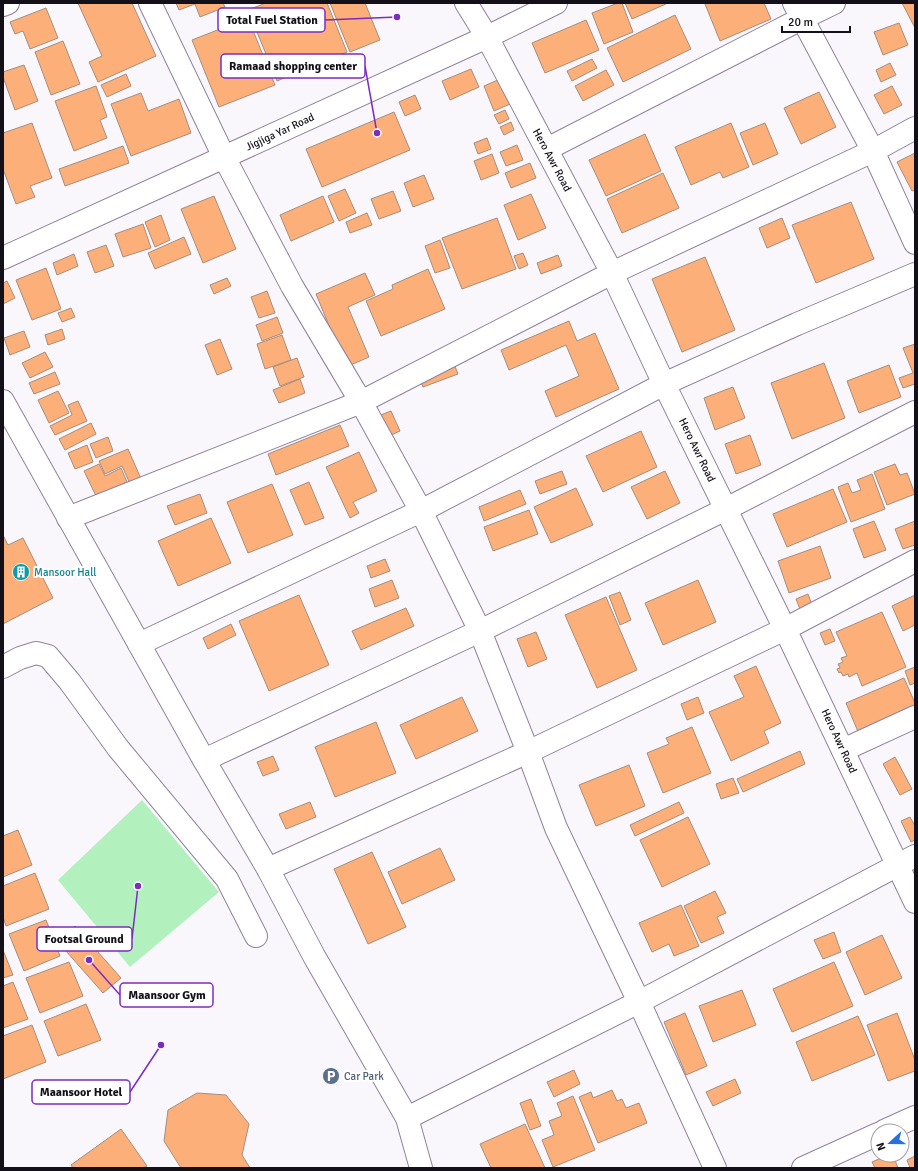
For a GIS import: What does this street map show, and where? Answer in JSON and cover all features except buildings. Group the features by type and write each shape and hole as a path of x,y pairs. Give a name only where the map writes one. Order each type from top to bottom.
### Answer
{"street":[{"path":"3,5 8,3"},
{"path":"150,3 224,157 292,286 361,402 422,511 480,631 528,752 556,828 639,1002 715,1168"},
{"name":"Hero Awr Road","path":"466,3 487,37 612,273 664,384 843,750 906,861 915,902"},
{"name":"Jigjiga Yar Road","path":"5,253 224,157 487,37 556,3"},
{"path":"546,149 798,11 834,3"},
{"path":"798,11 873,150 915,243"},
{"path":"68,518 361,402 612,273 873,150 915,128"},
{"path":"139,644 422,511 664,384 797,324 915,274"},
{"path":"3,401 204,760 268,869 314,956 407,1118 421,1168"},
{"path":"204,760 480,631 726,509 915,412"},
{"path":"268,869 528,752 785,629 915,561"},
{"path":"3,667 20,658 36,653 48,656 70,682 118,748 227,879 256,936"},
{"path":"843,750 915,718"},
{"path":"407,1118 639,1002 906,861"},
{"path":"902,1123 915,1117"},
{"path":"803,1168 870,1138"}],"green space":[{"path":"142,800 219,892 130,967 58,880"}],"place":[{"name":"Total Fuel Station","path":"397,17"},
{"name":"Ramaad shopping center","path":"377,133"},
{"name":"Mansoor Hall","path":"21,572"},
{"name":"Footsal Ground","path":"138,886"},
{"name":"Maansoor Gym","path":"89,960"},
{"name":"Maansoor Hotel","path":"161,1045"},
{"name":"Car Park","path":"331,1076"}]}
